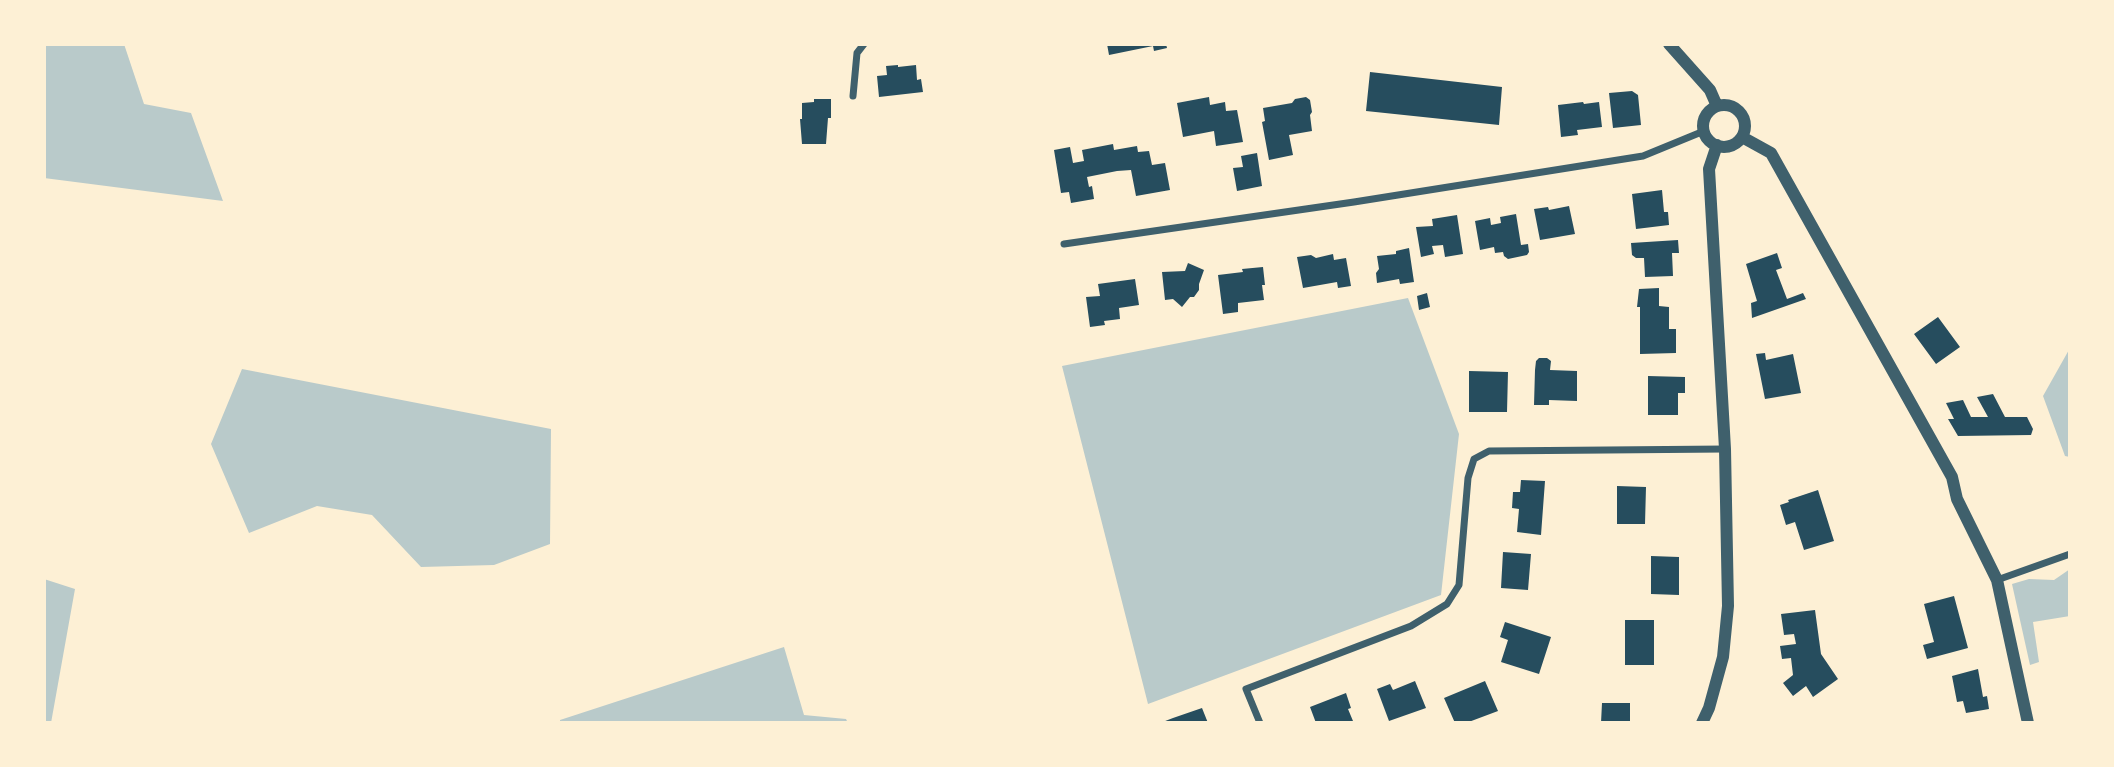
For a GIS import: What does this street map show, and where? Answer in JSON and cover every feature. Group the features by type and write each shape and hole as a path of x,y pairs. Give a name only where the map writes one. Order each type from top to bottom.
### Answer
{"street":[{"path":"853,96 857,52 864,44"},
{"path":"1669,44 1710,90 1717,106"},
{"path":"1717,106 1730,106 1740,113 1745,125 1742,137 1730,146 1711,142 1704,131 1704,119 1717,106"},
{"path":"1064,244 1643,156 1704,131"},
{"path":"1742,137 1772,153 1952,477 1957,499 1997,580 2028,723"},
{"path":"1702,723 1709,708 1723,657 1728,606 1725,449 1709,169 1717,145"},
{"path":"1260,723 1246,689 1411,626 1447,604 1459,584 1468,478 1474,458 1489,451 1725,449"},
{"path":"1997,580 2070,554"}],"shaded area":[{"path":"44,44 124,44 144,104 191,113 223,201 44,178"},
{"path":"1408,298 1459,434 1441,595 1148,704 1062,366"},
{"path":"2070,348 2070,457 2065,456 2043,396"},
{"path":"242,369 551,429 550,544 494,565 421,567 372,515 317,506 249,533 211,444"},
{"path":"2070,569 2070,616 2033,622 2039,662 2030,665 2012,584 2029,579 2054,580"},
{"path":"44,579 75,589 51,723 44,723"},
{"path":"784,647 804,715 846,719 848,723 560,723 560,720"}],"building":[{"path":"1107,44 1166,44 1167,48 1154,51 1153,46 1109,55"},
{"path":"916,65 917,80 921,79 923,92 879,97 877,76 887,75 886,66"},
{"path":"1370,72 1502,87 1499,125 1366,111"},
{"path":"1632,91 1638,95 1641,125 1613,128 1609,93"},
{"path":"1209,97 1210,105 1225,102 1226,111 1237,110 1243,142 1216,146 1214,131 1183,137 1177,103"},
{"path":"1306,97 1310,100 1312,131 1289,135 1293,155 1269,160 1262,122 1265,121 1263,108 1292,103 1295,99"},
{"path":"814,99 831,99 826,144 802,144 802,103 814,102"},
{"path":"1599,102 1602,127 1577,130 1578,135 1561,137 1558,105"},
{"path":"1113,144 1114,150 1137,146 1138,152 1149,151 1152,165 1165,163 1170,190 1136,196 1131,170 1117,171 1087,177 1094,199 1071,203 1069,192 1061,193 1054,150 1070,147 1073,163 1084,161 1082,150"},
{"path":"1257,153 1262,186 1237,191 1233,168 1243,167 1241,156"},
{"path":"1662,190 1664,212 1668,212 1669,225 1636,229 1632,194"},
{"path":"1569,206 1575,234 1540,240 1534,209 1548,207 1549,210"},
{"path":"1516,214 1521,245 1528,244 1527,255 1508,259 1503,252 1495,253 1494,247 1480,250 1475,221 1490,218 1491,225 1501,223 1500,217"},
{"path":"1457,215 1463,254 1445,257 1443,245 1432,246 1434,254 1421,257 1416,227 1433,226 1432,219"},
{"path":"1678,240 1679,253 1672,253 1673,276 1645,277 1644,258 1632,255 1631,243"},
{"path":"1409,248 1414,282 1400,284 1399,279 1377,283 1377,256 1396,254 1396,251"},
{"path":"1777,253 1782,268 1776,270 1787,299 1803,293 1806,299 1752,318 1751,303 1757,301 1746,264"},
{"path":"1333,254 1334,260 1346,258 1351,286 1338,288 1337,282 1303,288 1297,257 1311,255 1316,258"},
{"path":"1188,263 1204,270 1199,290 1182,307 1173,299 1165,300 1162,272 1185,271"},
{"path":"1263,267 1264,300 1238,303 1238,312 1223,314 1218,275"},
{"path":"1135,279 1139,305 1119,308 1120,319 1104,321 1105,325 1090,327 1086,297 1100,296 1098,284"},
{"path":"1659,288 1659,306 1669,307 1669,329 1676,329 1676,353 1640,354 1640,307 1637,307 1639,289"},
{"path":"1427,293 1430,307 1419,310 1417,296"},
{"path":"1938,317 1960,347 1936,364 1914,334"},
{"path":"1765,353 1766,360 1793,354 1801,393 1765,399 1756,354"},
{"path":"1539,358 1551,361 1550,370 1577,371 1577,401 1549,400 1549,405 1534,405 1535,370"},
{"path":"1469,371 1508,372 1507,412 1469,412"},
{"path":"1648,376 1685,377 1685,393 1678,393 1678,415 1648,415"},
{"path":"1993,394 2005,417 2027,417 2033,429 2031,435 1958,436 1948,419 1954,419 1946,403 1963,400 1971,417 1988,417 1977,397"},
{"path":"1521,480 1545,481 1541,535 1517,532 1519,509 1512,508 1513,492 1520,492"},
{"path":"1617,486 1646,487 1645,524 1617,524"},
{"path":"1818,490 1834,541 1804,550 1795,522 1786,525 1780,505"},
{"path":"1503,552 1531,554 1528,590 1501,588"},
{"path":"1651,556 1679,557 1679,595 1651,594"},
{"path":"1954,596 1968,648 1927,659 1923,645 1934,642 1924,604"},
{"path":"1815,610 1821,654 1838,679 1813,697 1806,686 1793,696 1783,683 1793,675 1791,658 1782,659 1780,646 1796,644 1794,634 1784,635 1781,614"},
{"path":"1625,620 1654,620 1654,665 1625,665"},
{"path":"1505,622 1551,637 1539,674 1501,662 1508,640 1500,637"},
{"path":"1978,669 1983,697 1987,696 1989,709 1966,713 1963,701 1957,702 1952,676"},
{"path":"1415,681 1426,708 1389,721 1377,689 1390,684 1393,690"},
{"path":"1485,681 1498,711 1466,723 1455,723 1444,698"},
{"path":"1346,693 1353,721 1316,723 1310,707"},
{"path":"1602,703 1630,703 1630,723 1601,723"},
{"path":"1202,708 1208,723 1160,723 1173,718"}]}
